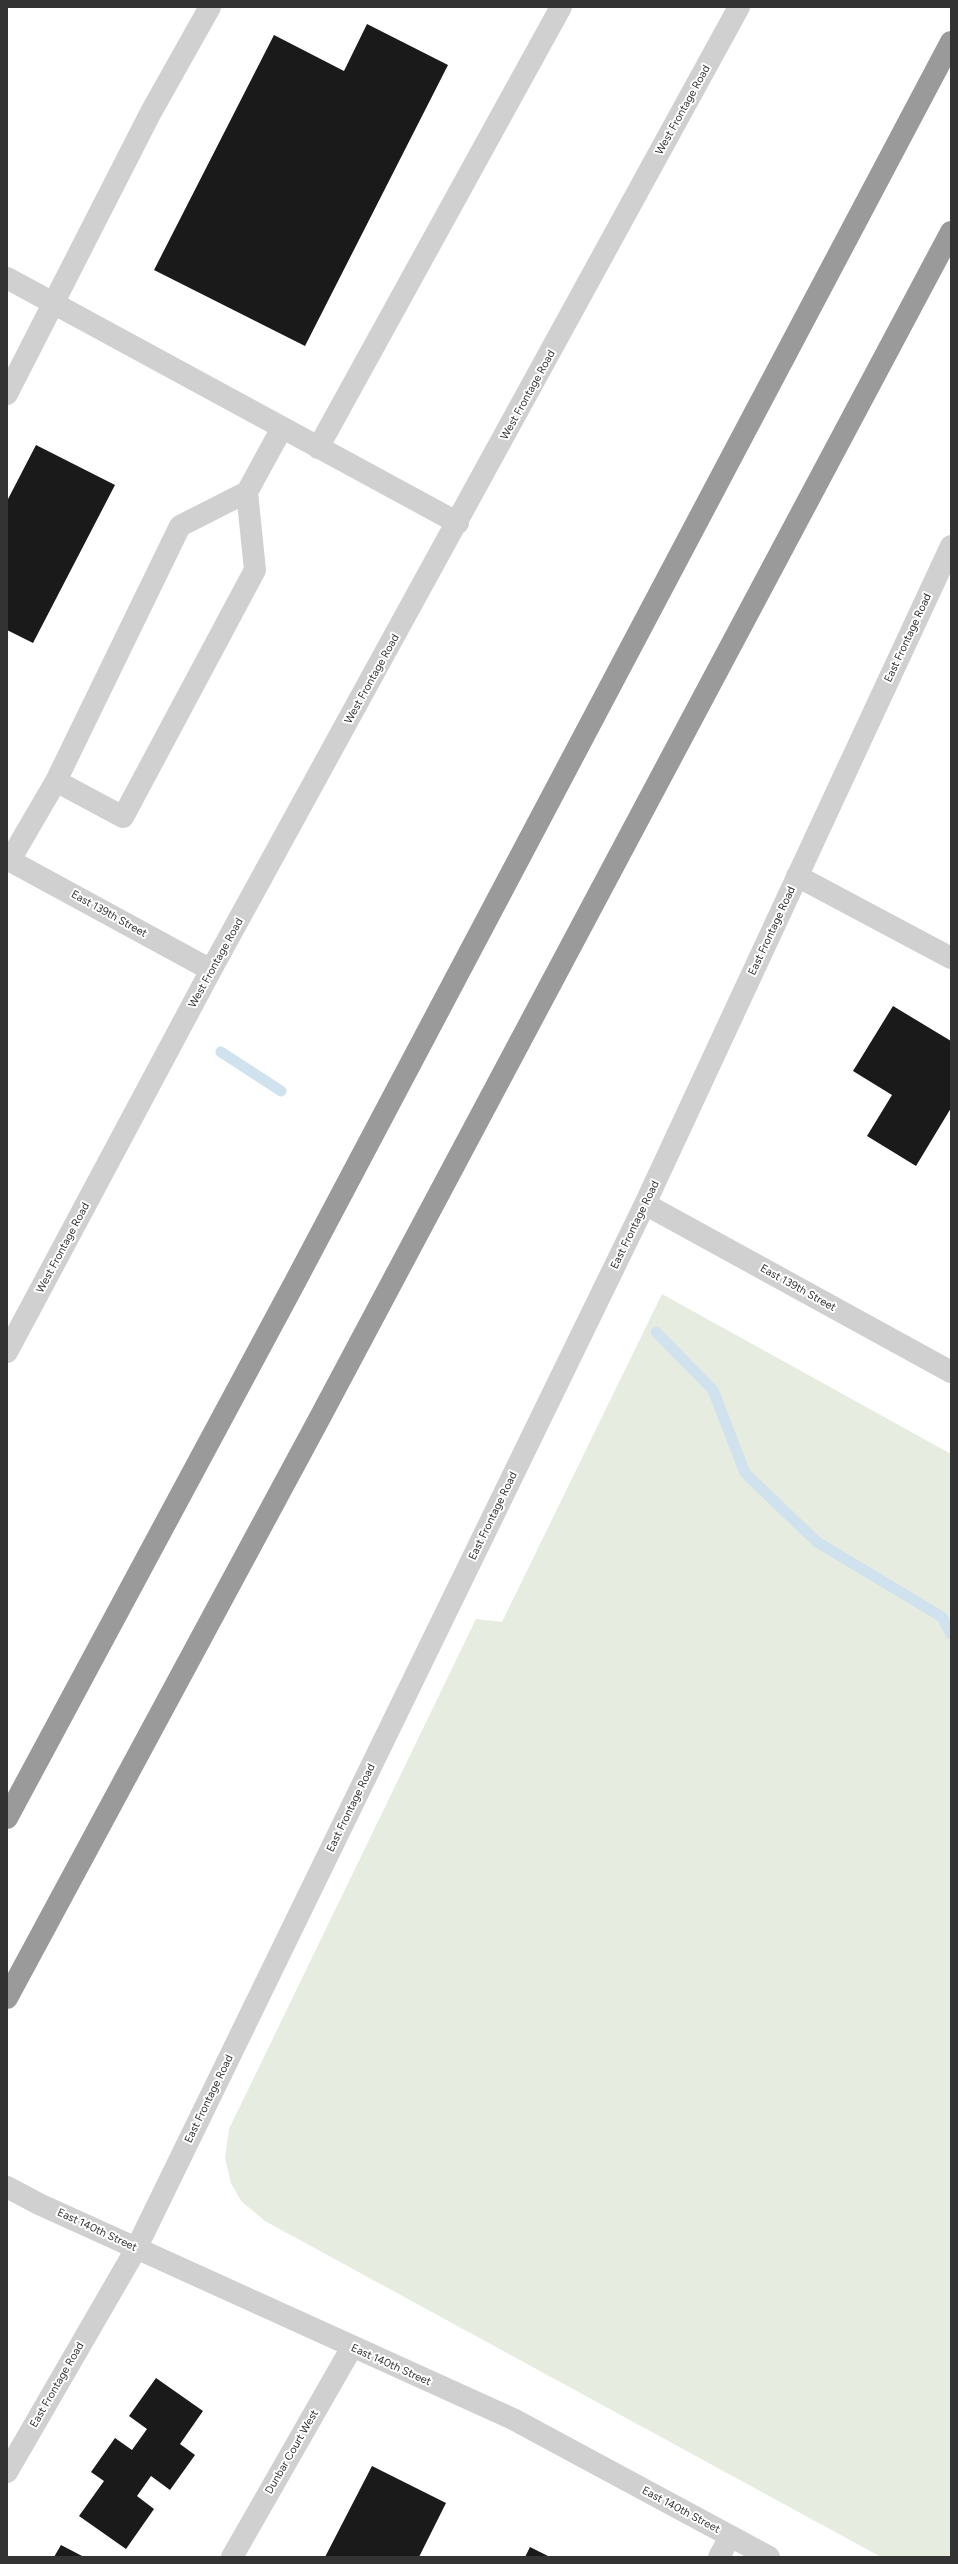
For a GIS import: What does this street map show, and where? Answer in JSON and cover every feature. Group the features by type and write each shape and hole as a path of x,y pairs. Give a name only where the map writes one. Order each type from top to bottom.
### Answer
{"highway":[{"path":"7,1818 294,1284 951,42"},
{"path":"7,1998 317,1423 951,232"}],"street":[{"path":"7,394 144,126 210,7"},
{"path":"318,448 561,7"},
{"name":"West Frontage Road","path":"7,1352 211,970 458,523 739,7"},
{"path":"7,278 458,523"},
{"path":"8,859 56,781 180,526 247,492 282,428"},
{"path":"56,781 123,817 255,570 247,492"},
{"name":"East Frontage Road","path":"7,2472 136,2249 645,1204 951,546"},
{"name":"East 139th Street","path":"8,859 211,970"},
{"path":"797,876 951,958"},
{"name":"East 139th Street","path":"645,1204 951,1372"},
{"name":"East 140th Street","path":"7,2187 39,2204 136,2249 513,2419 768,2557"},
{"name":"Dunbar Court West","path":"232,2557 352,2347"},
{"path":"719,2557 730,2537"}],"shaded area":[{"path":"662,1294 951,1454 951,2557 881,2557 265,2221 241,2201 231,2183 225,2158 229,2129 476,1619 502,1622"}],"building":[{"path":"367,24 448,65 305,346 154,270 274,35 344,71"},
{"path":"36,445 115,485 33,643 7,630 7,501"},
{"path":"893,1006 951,1041 951,1108 916,1166 867,1136 892,1095 853,1071"},
{"path":"156,2378 203,2411 180,2444 195,2455 170,2490 151,2476 137,2496 154,2509 126,2549 79,2516 104,2481 91,2472 115,2438 132,2450 147,2429 129,2416"},
{"path":"372,2466 446,2503 419,2557 325,2557"},
{"path":"61,2545 84,2557 54,2557"},
{"path":"530,2547 550,2557 525,2557"}],"waterway":[{"path":"221,1052 281,1091"},
{"path":"656,1332 713,1390 745,1473 817,1542 942,1617 951,1634"}]}
